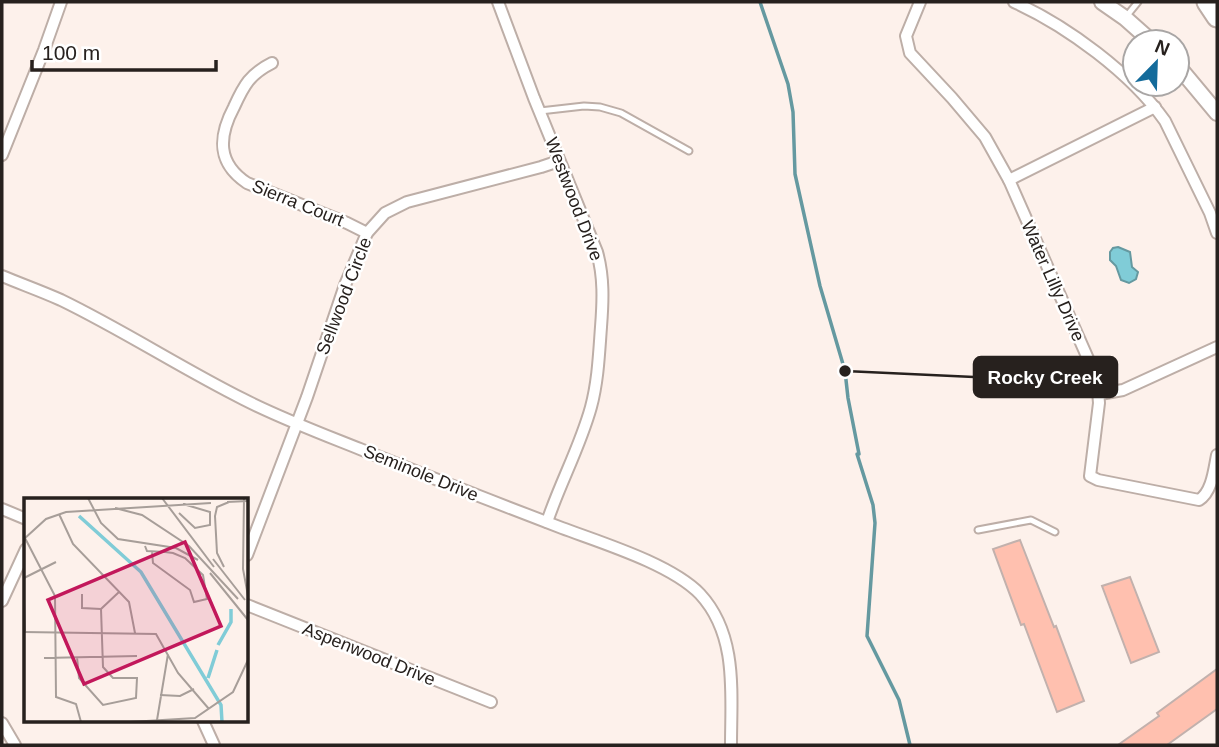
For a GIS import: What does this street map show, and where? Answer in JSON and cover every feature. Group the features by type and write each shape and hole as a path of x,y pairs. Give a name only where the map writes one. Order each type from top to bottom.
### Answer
{"highway":[{"path":"1207,2 1217,18"}],"street":[{"path":"2,155 61,2"},
{"name":"Westwood Drive","path":"498,2 597,252 602,275 598,368 592,405 547,522"},
{"name":"Water Lilly Drive","path":"920,2 906,36 910,54 985,137 1009,180 1097,379 1100,394 1090,476 1098,480 1199,500 1208,490 1217,455"},
{"path":"1014,2 1033,10 1089,47 1156,107 1214,212 1217,233"},
{"path":"1102,2 1136,28"},
{"name":"Sierra Court","path":"272,63 258,70 249,80 230,114 222,139 228,164 247,183 367,233"},
{"path":"1191,82 1217,113"},
{"path":"1009,180 1156,107"},
{"name":"Sellwood Circle","path":"248,552 345,285 367,233 385,213 407,202 559,161"},
{"name":"Seminole Drive","path":"2,276 58,299 242,398 297,423 666,570 692,586 718,620 728,646 731,745"},
{"path":"1100,394 1123,390 1217,347"},
{"path":"2,509 24,518"},
{"path":"2,601 24,553"},
{"name":"Aspenwood Drive","path":"248,605 491,702"},
{"path":"203,722 214,745"},
{"path":"2,723 15,745"}],"lane":[{"path":"1125,18 1138,2"},
{"path":"540,111 600,107 621,113 689,151"},
{"path":"978,530 1031,520 1055,533"}],"water":[{"path":"1118,247 1130,252 1132,267 1138,272 1136,279 1129,283 1121,280 1116,266 1110,260 1110,252"}],"building":[{"path":"1020,540 1084,701 1057,712 993,549"},
{"path":"1130,577 1159,652 1131,663 1102,586"},
{"path":"1217,669 1217,709 1167,745 1118,745 1159,716 1157,713"}],"waterway":[{"path":"760,2 788,84 793,112 795,174 820,286 845,371 857,454 873,505 875,523 867,636 899,700 910,745"}],"place":[{"name":"Rocky Creek","path":"845,371"}]}
